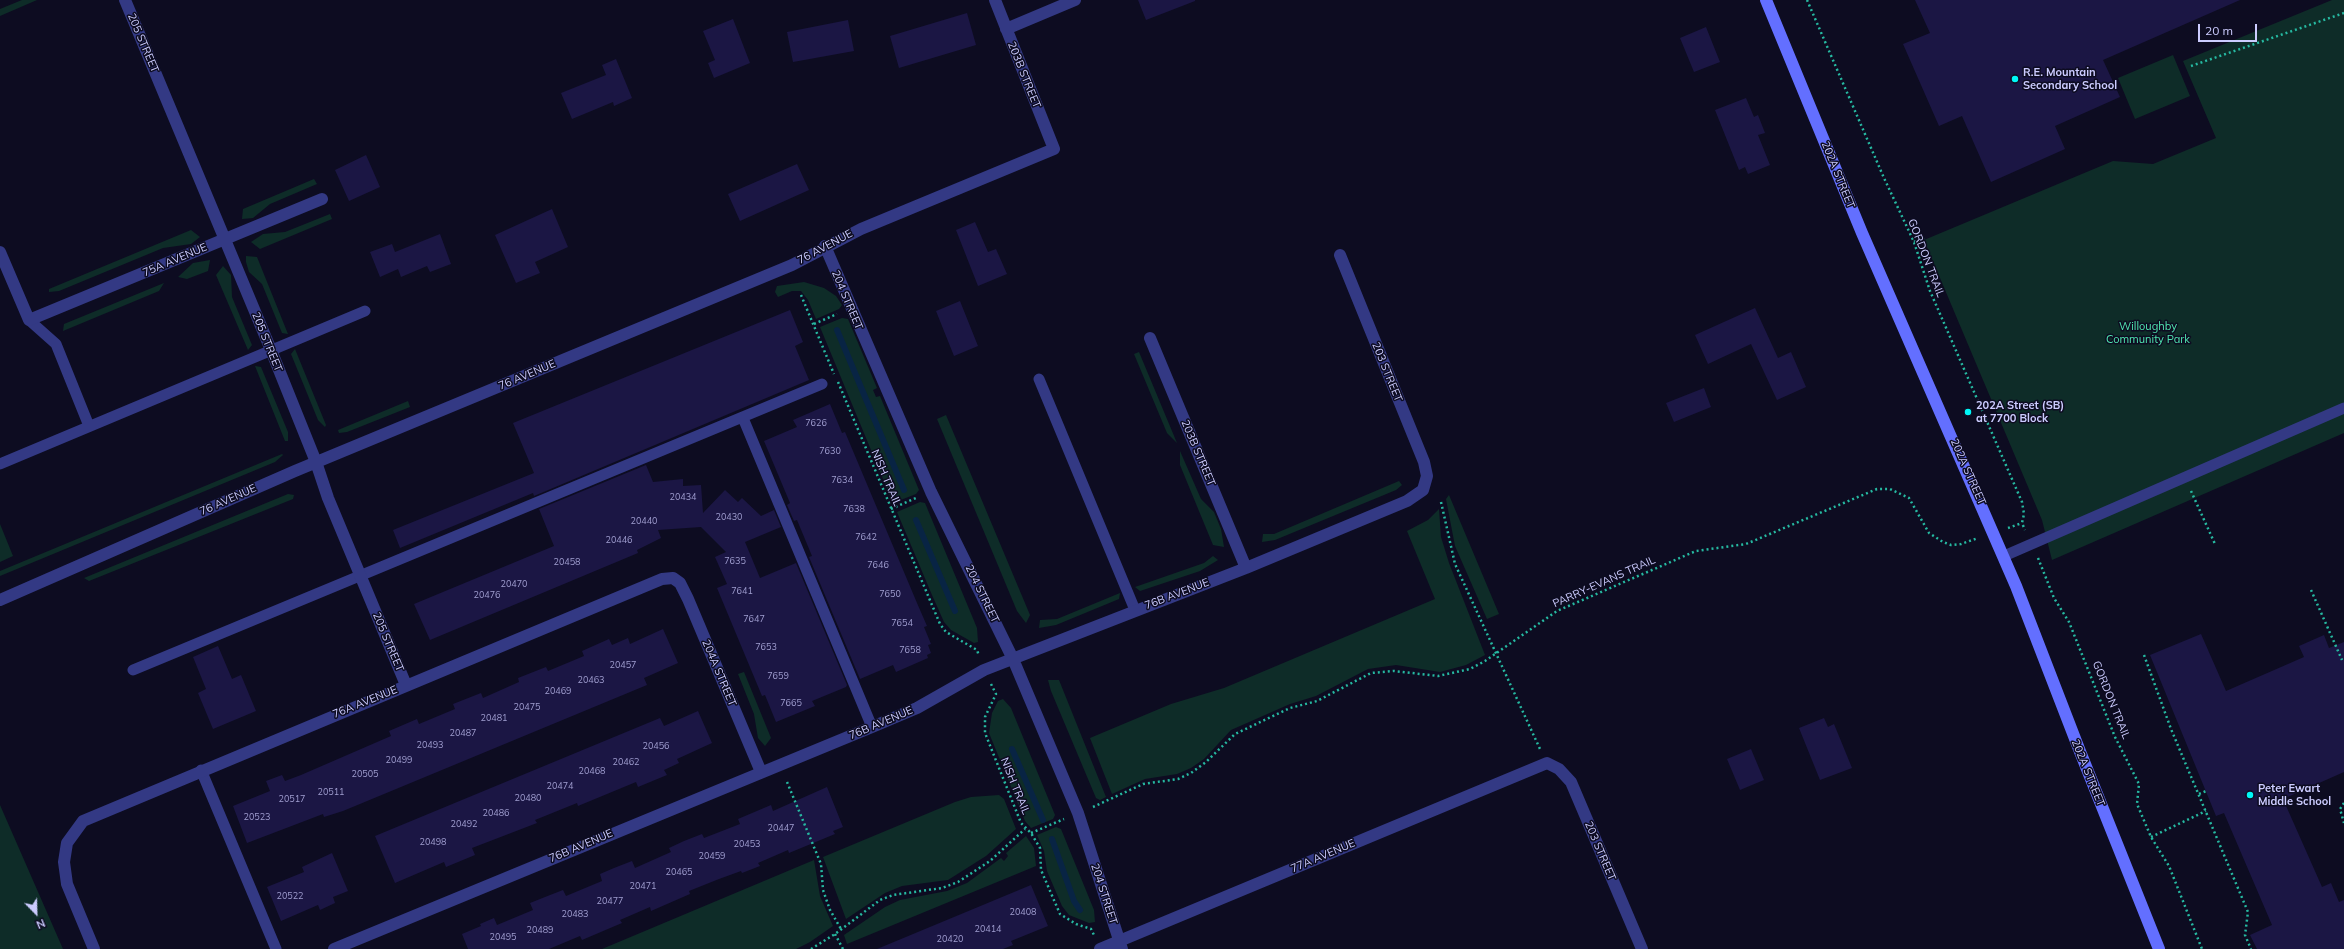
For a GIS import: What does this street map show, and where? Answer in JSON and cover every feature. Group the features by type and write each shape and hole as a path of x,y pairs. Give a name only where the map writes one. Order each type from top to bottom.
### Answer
{"main road":[{"name":"202A STREET","path":"1766,0 1862,233 2004,556 2159,949"}],"street":[{"name":"205 STREET","path":"125,0 271,350 316,462 328,498 406,685"},
{"name":"203B STREET","path":"995,0 1054,149"},
{"path":"1006,29 1075,0"},
{"name":"76 AVENUE","path":"0,600 316,462 784,268 861,229 1054,149"},
{"name":"75A AVENUE","path":"29,320 322,199"},
{"name":"204 STREET","path":"825,246 931,492 1013,659 1078,814 1120,945"},
{"path":"0,252 29,320"},
{"name":"203 STREET","path":"1340,255 1424,462 1427,476 1423,490"},
{"name":"203B STREET","path":"1150,338 1246,568"},
{"name":"76B AVENUE","path":"334,949 917,708 976,673 1246,568 1407,501 1423,490"},
{"name":"76A AVENUE","path":"94,949 67,884 64,862 67,843 83,821 201,770 638,588 662,579 673,578"},
{"name":"204A STREET","path":"673,578 680,583 688,599 760,772"},
{"name":"203 STREET","path":"1547,763 1559,769 1570,782 1642,949"},
{"name":"77A AVENUE","path":"1100,949 1120,945 1547,763"}],"lane":[{"path":"0,464 365,311"},
{"path":"29,320 56,344 89,426"},
{"path":"1039,379 1135,610"},
{"path":"133,670 822,384"},
{"path":"2004,556 2344,408"},
{"path":"743,418 872,727"},
{"path":"201,770 276,949"}],"path":[{"name":"GORDON TRAIL","path":"1807,0 1884,178 1914,242 1930,291 2022,502 2024,514 2022,522 2018,524"},
{"path":"2191,66 2344,13"},
{"path":"1914,242 1924,238"},
{"name":"NISH TRAIL","path":"801,295 940,624 946,632 977,650"},
{"path":"814,324 851,309"},
{"path":"2186,477 2215,544"},
{"name":"PARRY-EVANS TRAIL","path":"1097,805 1143,784 1178,779 1191,773 1206,762 1235,734 1290,708 1317,701 1371,673 1394,671 1438,676 1453,674 1470,669 1497,653 1557,610 1696,551 1746,544 1878,489 1890,489 1909,498 1929,534 1951,545 1961,544"},
{"path":"891,509 931,492"},
{"path":"1441,502 1456,564 1547,763"},
{"name":"GORDON TRAIL","path":"2042,568 2054,598 2069,622 2084,656 2115,737 2139,784 2138,804 2151,837 2169,866 2202,949"},
{"path":"2311,590 2342,660"},
{"path":"2144,655 2248,912 2245,935 2251,949"},
{"name":"NISH TRAIL","path":"996,694 986,717 985,734 1025,829 1031,833 1040,848 1040,870 1060,914 1076,924 1091,929"},
{"path":"787,782 821,864 823,890 830,910 842,929"},
{"path":"2199,794 2206,791"},
{"path":"2344,803 2340,809 2344,823"},
{"path":"2151,837 2206,811"},
{"path":"1031,833 1058,822"},
{"path":"811,949 835,934 880,900 893,895 942,888 958,882 990,861 1025,829"},
{"path":"835,934 843,949"}],"green space":[{"path":"22,0 37,0 0,16 0,9"},
{"name":"Willoughby Community Park","path":"2332,0 2344,0 2344,433 2052,560 2042,520 1924,240 2113,161 2153,164 2216,138 2183,61"},
{"path":"2173,55 2190,96 2135,119 2118,78"},
{"path":"314,179 317,184 270,204 253,218 242,219 243,209"},
{"path":"330,214 332,219 260,249 251,242 263,234 285,232"},
{"path":"191,230 200,237 191,244 163,248 59,291 49,292 49,289"},
{"path":"246,256 257,257 288,334 282,333 262,284 249,272"},
{"path":"210,260 208,271 187,279 178,277 193,263"},
{"path":"223,266 231,275 232,297 252,345 248,350 216,275"},
{"path":"804,282 824,288 836,296 842,305 839,309 816,319 808,300 801,291 792,291 778,297 775,292 777,286"},
{"path":"164,283 159,291 63,331 64,324"},
{"path":"842,318 848,319 877,388 873,390 876,397 880,396 919,490 916,494 893,503 820,327"},
{"path":"295,349 326,425 325,427 318,420 291,354"},
{"path":"1139,352 1177,443 1167,433 1134,354"},
{"path":"255,366 261,367 288,432 288,441 285,441"},
{"path":"408,401 410,407 347,432 339,433 338,430"},
{"path":"946,415 1030,615 1026,623 1017,611 937,419"},
{"path":"1180,451 1201,499 1214,512 1221,529 1224,547 1213,545 1180,465"},
{"path":"282,454 283,455 275,462 0,576 0,571"},
{"path":"1399,481 1402,485 1396,490 1275,540 1262,542 1263,534 1274,534"},
{"path":"288,494 294,495 293,499 89,581 84,578"},
{"path":"1449,495 1499,614 1487,619 1455,546 1446,499"},
{"path":"920,502 925,503 977,628 978,642 974,643 951,630 944,622 897,512"},
{"path":"1439,509 1441,537 1449,563 1485,655 1466,665 1440,672 1396,665 1368,669 1316,696 1290,704 1231,730 1204,759 1191,768 1177,774 1145,779 1112,794 1090,738 1171,704 1224,688 1435,599 1407,531 1428,520"},
{"path":"0,524 13,556 0,562"},
{"path":"1213,556 1218,560 1200,571 1140,591 1135,587 1204,563"},
{"path":"1120,593 1119,599 1056,625 1039,628 1040,620 1057,619"},
{"path":"744,672 771,738 765,746 758,738 754,714 738,674"},
{"path":"1048,680 1059,680 1106,797 1100,800 1096,798 1051,691"},
{"path":"1003,699 1011,708 1055,815 1053,819 1031,828 1025,821 989,733 992,713 998,701"},
{"path":"999,795 1004,799 1016,829 986,856 948,880 902,886 885,893 846,919 823,857 955,802 971,797"},
{"path":"0,805 63,949 0,949"},
{"path":"1056,827 1061,829 1094,910 1095,922 1089,923 1069,915 1062,906 1047,871 1044,851 1037,835"},
{"path":"1026,836 1034,848 1036,866 847,944 844,935 885,907 900,900 947,891 967,883 1001,858 1004,861 1008,856 1006,853"},
{"path":"814,860 820,896 833,926 810,942 796,949 602,949"}],"building":[{"path":"1138,0 1195,0 1195,1 1146,20"},
{"name":"R.E. Mountain Secondary School","path":"1915,0 2240,0 2103,60 2120,97 2055,126 2065,149 1991,182 1962,116 1939,126 1903,44 1930,33"},
{"path":"967,13 976,45 899,68 890,36"},
{"path":"733,19 750,63 714,78 708,63 715,60 703,31"},
{"path":"848,20 854,51 793,62 787,32"},
{"path":"1706,27 1720,62 1694,72 1680,38"},
{"path":"616,59 632,98 614,106 613,102 572,119 561,93 606,75 602,65"},
{"path":"1746,98 1754,117 1758,115 1765,133 1758,135 1770,165 1748,174 1745,167 1739,170 1715,110"},
{"path":"366,155 380,187 349,201 335,170"},
{"path":"797,164 809,190 740,221 728,194"},
{"path":"552,209 568,247 535,262 540,273 516,283 495,235"},
{"path":"975,222 988,252 996,249 1007,274 978,286 956,230"},
{"path":"440,234 451,264 430,272 427,266 401,277 398,269 380,277 370,252 392,244 395,252"},
{"path":"960,301 978,346 954,356 936,311"},
{"path":"1755,308 1778,358 1791,352 1806,387 1777,400 1751,344 1708,364 1695,335"},
{"path":"790,310 803,342 795,346 809,380 534,496 533,493 400,548 393,530 534,473 513,423"},
{"path":"1704,388 1711,407 1674,422 1666,403"},
{"path":"830,404 842,433 845,432 927,626 924,627 931,644 928,645 931,653 927,655 928,658 896,672 893,665 860,679 809,557 812,556 797,520 794,521 787,505 790,503 764,441 797,427 793,420"},
{"path":"646,465 653,482 683,479 683,486 701,485 703,513 725,490 738,502 742,498 761,516 774,510 781,527 745,542 760,578 796,563 847,685 846,687 812,701 815,706 776,722 765,695 762,696 717,588 727,584 715,557 726,552 701,527 658,530 661,538 637,550 638,553 430,640 414,604 554,546 539,509"},
{"path":"663,629 678,663 644,678 647,685 343,811 324,817 323,814 247,843 233,806 270,791 266,781 282,775 285,781 301,775 391,736 389,731 417,719 419,724 455,709 453,704 481,693 483,698 519,682 518,678 546,667 548,671 584,656 582,651 609,639 612,645 628,638 630,644"},
{"name":"Peter Ewart Middle School","path":"2201,634 2226,691 2304,657 2299,646 2324,635 2329,648 2344,642 2344,772 2283,799 2322,887 2331,883 2339,902 2344,900 2344,949 2257,949 2250,935 2272,925 2224,813 2216,816 2150,655"},
{"path":"218,646 232,679 241,675 256,711 213,729 198,693 206,689 193,657"},
{"path":"698,711 712,743 677,759 679,763 664,770 667,775 638,787 636,782 578,806 577,803 535,820 537,823 472,848 475,855 446,867 444,862 395,883 375,836 660,718 664,726"},
{"path":"1824,718 1828,727 1834,724 1852,768 1820,780 1799,728"},
{"path":"1751,749 1764,780 1740,790 1727,759"},
{"path":"827,787 843,827 833,831 835,834 789,853 788,850 758,863 760,866 742,873 741,871 689,891 690,894 651,911 650,907 620,920 622,923 582,940 580,936 549,949 468,949 462,934 481,926 480,924 494,918 497,925 533,910 530,903 563,890 566,896 602,881 600,874 614,868 632,861 635,868 671,852 669,848 684,841 702,834 704,838 740,824 738,819 771,805 773,811"},
{"path":"332,853 348,891 333,897 335,903 320,910 318,905 281,921 267,887 304,872 302,867"},
{"path":"1031,885 1048,926 1011,941 1013,945 1003,949 877,949"}],"waterway":[{"path":"837,330 904,490"},
{"path":"916,520 955,611"},
{"path":"1012,749 1043,820"},
{"path":"1052,839 1074,901 1080,910"}],"place":[{"name":"R.E. Mountain Secondary School","path":"2015,79"},
{"name":"202A Street (SB) at 7700 Block","path":"1968,412"},
{"name":"Peter Ewart Middle School","path":"2250,795"}]}
